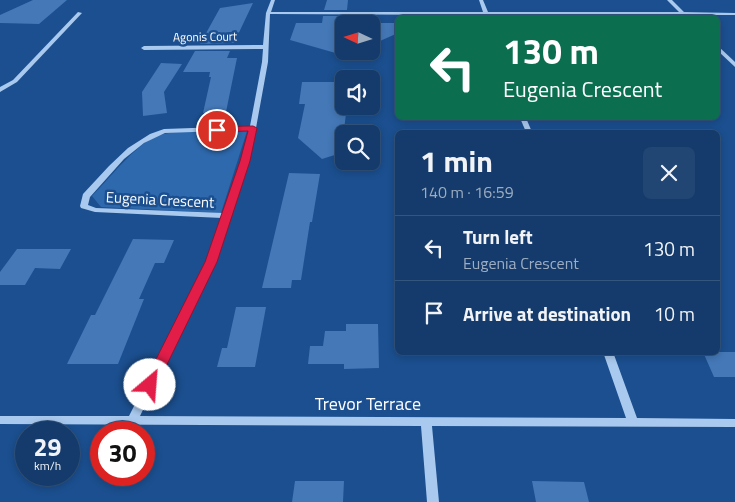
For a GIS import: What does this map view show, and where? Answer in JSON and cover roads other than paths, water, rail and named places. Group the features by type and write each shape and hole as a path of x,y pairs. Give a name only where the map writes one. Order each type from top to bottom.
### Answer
{"street":[{"path":"132,421 211,262 227,216 245,161 253,128 266,46 268,13 273,0"},
{"path":"268,13 486,15 481,0"},
{"path":"670,0 684,15"},
{"path":"0,90 15,80 80,13"},
{"path":"710,15 735,14"},
{"name":"Agonis Court","path":"144,48 266,46"},
{"path":"720,50 735,65"},
{"name":"Eugenia Crescent","path":"227,216 95,210 84,206 86,196 137,143 151,135 164,131 253,128"},
{"path":"609,355 633,423"},
{"name":"Trevor Terrace","path":"0,420 132,421"},
{"name":"Trevor Terrace","path":"155,421 735,423"},
{"path":"426,422 432,502"}]}
